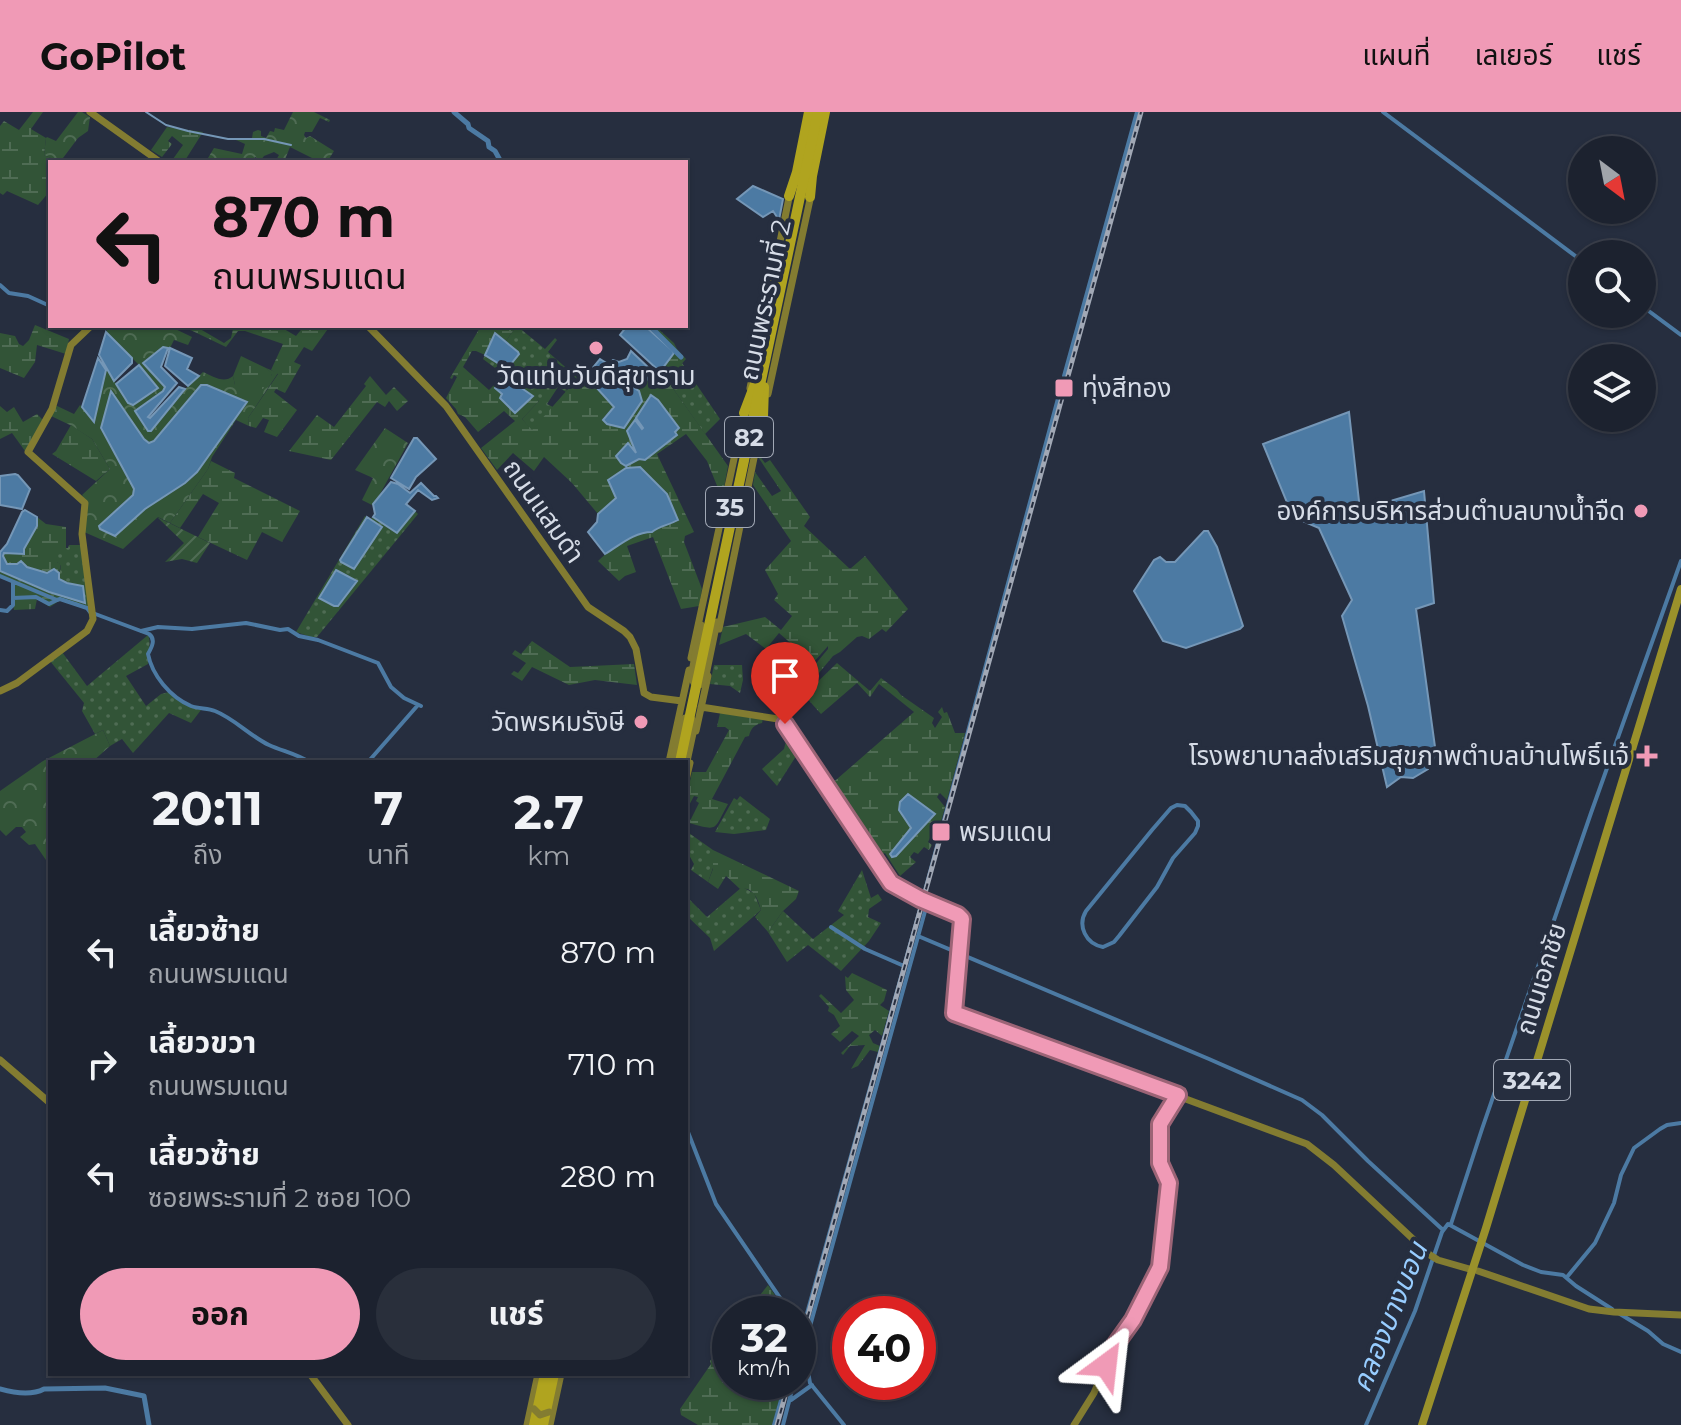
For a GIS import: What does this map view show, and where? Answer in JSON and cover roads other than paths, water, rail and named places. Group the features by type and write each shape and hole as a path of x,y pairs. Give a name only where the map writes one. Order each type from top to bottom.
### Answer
{"highway":[{"path":"800,196 797,172 806,129 817,112"},
{"path":"800,196 812,176 821,133 817,112"},
{"name":"ถนนพระรามที่ 2","path":"679,760 817,112"},
{"name":"82","path":"679,760 817,112"},
{"path":"744,413 760,386"},
{"path":"760,386 763,417"},
{"path":"538,1425 548,1376"},
{"path":"538,1425 549,1376"}],"main road":[{"path":"90,112 157,160"},
{"name":"ถนนพระรามที่ 2","path":"678,760 682,701 744,413 800,196"},
{"name":"ถนนพระรามที่ 2","path":"688,770 763,417 800,196"},
{"path":"0,691 17,683 87,631 92,623 82,534 84,501 28,452 52,409 71,345 89,328"},
{"name":"ถนนแสมดำ","path":"370,328 446,406 588,607 633,640 643,693 682,701"},
{"path":"713,558 691,677 698,685 705,680 735,554"},
{"name":"ถนนเอกชัย","path":"1424,1425 1484,1245 1681,589"},
{"name":"ถนนเอกชัย","path":"1596,874 1681,603"},
{"path":"701,707 783,722 891,883 962,919 954,1013 1312,1147 1433,1257 1589,1309 1681,1315"},
{"path":"678,760 681,722 691,718 695,724 679,760"},
{"path":"0,1060 48,1101"},
{"path":"1074,1425 1160,1267 1169,1183 1160,1163 1160,1124 1178,1095"},
{"path":"311,1376 348,1425"},
{"path":"548,1376 534,1409 540,1415 549,1412 549,1376"},
{"path":"527,1425 548,1376"},
{"path":"549,1376 550,1425"}],"water":[{"path":"753,186 783,199 779,220 773,211 763,217 737,199"},
{"path":"625,328 647,328 674,353 658,370 620,335"},
{"path":"106,332 132,358 132,363 114,381 99,355"},
{"path":"495,333 519,354 507,369 485,355"},
{"path":"163,347 168,348 161,367 177,383 148,417 179,387 185,389 148,431 135,411 165,387 143,363"},
{"path":"170,348 192,358 187,369 199,376 188,386 165,366"},
{"path":"631,351 652,371 645,383 626,383 639,391 642,401 624,428 603,420 614,407 586,376 600,359 608,364 613,360 619,362 627,359"},
{"path":"98,358 106,370 94,422 82,407"},
{"path":"139,365 158,388 133,405 128,403 116,384"},
{"path":"506,377 533,396 515,413 495,388"},
{"path":"201,385 247,402 197,472 185,483 145,509 115,536 100,529 99,526 133,495 134,489 101,428 111,391 149,443"},
{"path":"651,395 679,428 675,432 677,435 645,460 639,459 626,466 616,456 628,443 636,453 627,431 635,420 643,428 636,418"},
{"path":"1349,412 1360,510 1424,491 1434,603 1416,609 1436,754 1428,769 1413,778 1401,777 1387,787 1342,616 1352,600 1319,528 1293,517 1263,444"},
{"path":"414,438 436,459 416,477 409,489 391,478"},
{"path":"640,467 667,494 678,520 633,537 605,554 588,532 597,522 598,514 616,498 608,480 626,468"},
{"path":"15,474 30,489 22,509 0,505 0,476"},
{"path":"391,482 410,493 421,483 438,498 432,500 418,490 406,504 415,511 397,533 373,517 373,504"},
{"path":"25,510 37,517 37,526 24,554 4,553 7,564 21,561 27,567 47,573 54,569 59,573 59,579 83,586 85,603 0,571 0,552"},
{"path":"367,517 382,527 354,569 340,560"},
{"path":"1204,531 1208,531 1217,547 1243,626 1186,648 1163,641 1134,591 1154,560 1160,557 1166,562 1175,562"},
{"path":"336,570 357,581 338,606 334,606 319,598"},
{"path":"908,794 935,814 892,857 890,854 911,828 899,810 900,802"}],"waterway":[{"path":"146,112 166,125 188,131 228,139 264,139 291,145"},
{"path":"454,112 469,128 488,141 500,160"},
{"path":"1064,376 1137,112"},
{"path":"1383,112 1568,251"},
{"path":"0,285 9,293 28,296 48,305"},
{"path":"1656,316 1681,335"},
{"path":"652,328 681,357"},
{"path":"923,898 1063,380"},
{"path":"1451,1224 1591,813 1681,561"},
{"path":"0,576 149,634 153,641 148,654 153,670 176,697 191,706 222,714 262,741 305,760"},
{"path":"13,582 13,598"},
{"path":"0,610 7,611 13,605 13,598 36,597 49,604 57,600"},
{"path":"141,631 158,627 192,629 246,623 288,629 299,636 378,663 391,687 421,706"},
{"path":"370,760 418,705"},
{"path":"1177,805 1185,806 1198,821 1195,833 1173,858 1157,887 1114,942 1103,947 1097,945 1088,938 1083,928 1086,911 1152,830 1177,805"},
{"path":"812,1296 922,902"},
{"path":"844,1425 810,1383 806,1359 807,1337 927,904"},
{"path":"831,927 865,949 904,966"},
{"path":"918,936 1302,1100 1322,1115 1443,1230"},
{"path":"1567,1277 1595,1243 1634,1148 1667,1125 1681,1123"},
{"path":"688,1132 716,1204 779,1296"},
{"name":"คลองบางบอน","path":"1366,1425 1415,1311 1442,1232 1448,1224 1523,1265 1541,1272 1563,1275 1612,1309"},
{"path":"1620,1314 1663,1344 1681,1352"},
{"path":"0,1389 28,1393 44,1389 105,1388 144,1396 149,1425"},
{"path":"774,1425 781,1400"},
{"path":"783,1425 789,1400"}],"railway":[{"path":"813,1296 1141,112"},
{"path":"777,1425 784,1400"}],"place":[{"name":"วัดแท่นวันดีสุขาราม","path":"596,348"},
{"name":"ทุ่งสีทอง","path":"1064,388"},
{"name":"องค์การบริหารส่วนตำบลบางน้ำจืด","path":"1641,511"},
{"name":"วัดพรหมรังษี","path":"641,722"},
{"name":"โรงพยาบาลส่งเสริมสุขภาพตำบลบ้านโพธิ์แจ้","path":"1647,756"},
{"name":"พรมแดน","path":"941,832"}]}
